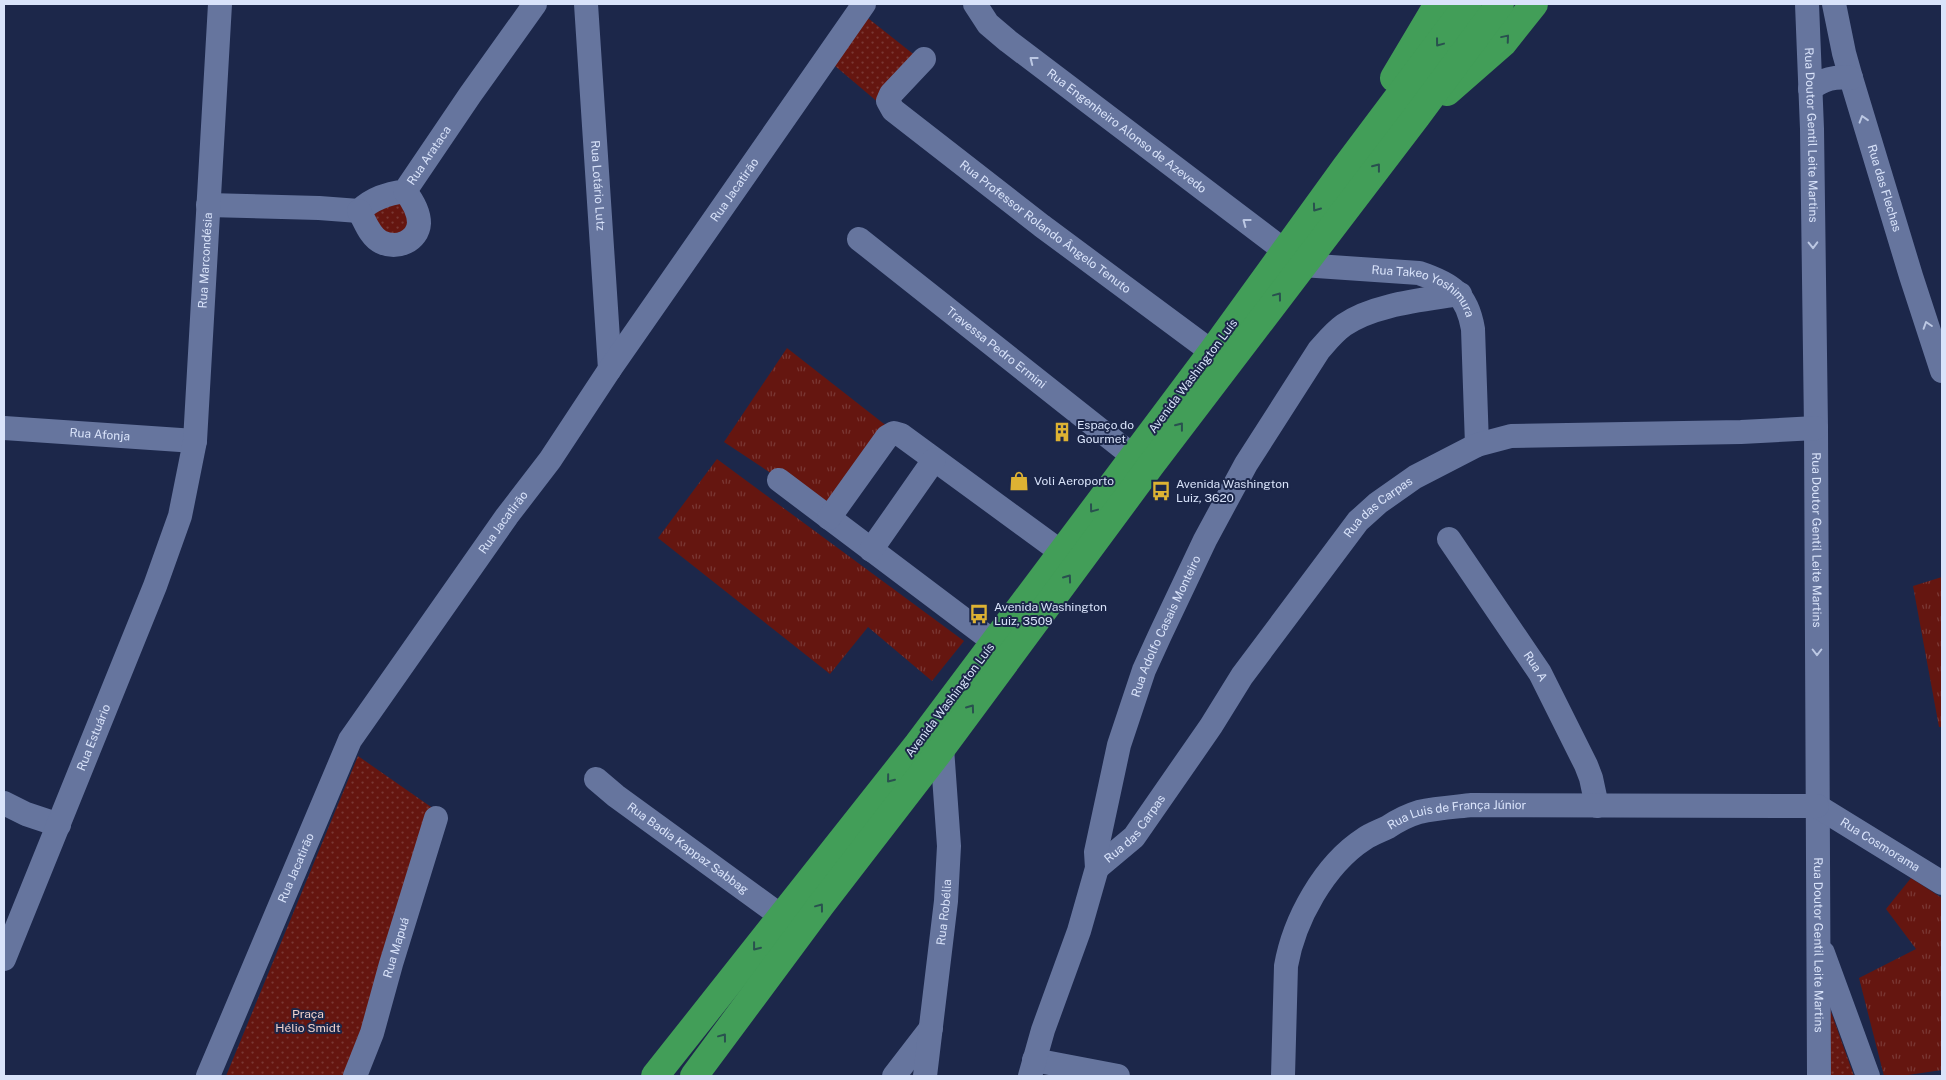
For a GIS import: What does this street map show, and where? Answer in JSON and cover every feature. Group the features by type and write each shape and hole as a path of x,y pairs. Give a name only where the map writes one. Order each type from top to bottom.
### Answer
{"highway":[{"path":"1345,168 1394,78 1438,4"},
{"name":"Avenida Washington Luís","path":"694,1076 821,905 942,748 1151,465 1293,258 1345,168 1468,4"},
{"name":"Avenida Washington Luís","path":"655,1076 918,744 1212,352 1417,116 1500,4"},
{"path":"1417,116 1462,81 1503,44 1534,4"}],"street":[{"name":"Rua Marcondésia","path":"173,516 195,441 189,386 208,205 220,4"},
{"name":"Rua Arataca","path":"359,211 379,197 405,191 463,90 535,4"},
{"name":"Rua Lotário Lutz","path":"586,4 610,369"},
{"name":"Rua Jacatirão","path":"208,1076 350,740 507,516 550,460 610,369 864,4"},
{"name":"Rua Engenheiro Alonso de Azevedo","path":"975,4 988,24 1008,41 1293,258"},
{"name":"Rua Doutor Gentil Leite Martins","path":"1808,4 1816,428 1819,1076"},
{"name":"Rua das Flechas","path":"1834,4 1851,78 1942,371"},
{"path":"1808,43 1816,58 1822,60 1832,59 1842,43"},
{"name":"Rua Professor Rolando Ângelo Tenuto","path":"924,59 890,94 888,101 890,105 919,131 1035,221 1212,352"},
{"path":"1810,89 1834,77 1851,78"},
{"path":"208,205 359,211 370,231 380,242 391,245 401,244 410,240 416,233 419,223 416,210 405,191"},
{"name":"Travessa Pedro Ermini","path":"859,239 1133,456"},
{"name":"Rua Takeo Yoshimura","path":"1293,258 1419,274 1436,278 1460,294 1470,313 1473,329 1477,445"},
{"name":"Rua Adolfo Casais Monteiro","path":"1032,1068 1079,931 1098,868 1096,852 1120,745 1144,670 1205,540 1246,464 1319,350 1332,335 1345,325 1377,310 1460,294"},
{"name":"Rua Afonja","path":"4,428 195,441"},
{"name":"Rua das Carpas","path":"1098,868 1134,837 1211,726 1242,676 1358,521 1378,503 1415,477 1477,445 1511,436 1741,432 1816,428"},
{"path":"829,518 887,436 894,433 901,435 1061,552"},
{"path":"871,550 934,460"},
{"path":"779,480 994,642"},
{"name":"Rua Estuário","path":"4,959 155,586 173,516"},
{"name":"Rua A","path":"1449,539 1540,673 1586,765 1597,806"},
{"name":"Rua Robélia","path":"925,1076 946,901 949,846 942,748"},
{"name":"Rua Badia Kappaz Sabbag","path":"596,779 616,796 781,916"},
{"path":"4,803 26,814 58,825"},
{"name":"Rua Luis de França Júnior","path":"1283,1076 1284,986 1288,953 1322,880 1346,853 1364,839 1417,813 1472,805 1597,806 1670,804 1817,806"},
{"name":"Rua Cosmorama","path":"1817,806 1942,883"},
{"name":"Rua Mapuá","path":"355,1076 372,1033 436,818"},
{"path":"1818,938 1868,1076"},
{"path":"894,1076 931,1028"},
{"path":"1032,1068 1118,1076"}],"green space":[{"path":"864,15 917,57 880,104 828,60"},
{"path":"403,199 411,231 378,236 372,209"},
{"path":"787,348 888,427 828,511 724,442"},
{"path":"717,459 964,641 932,681 868,627 830,674 658,538"},
{"path":"1942,577 1942,727 1939,727 1913,586"},
{"name":"Praça Hélio Smidt","path":"358,756 434,809 349,1076 226,1076"},
{"path":"1911,878 1942,898 1942,1070 1901,1076 1884,1076 1859,978 1916,949 1886,909"},
{"path":"1830,1009 1854,1076 1830,1076"}],"place":[{"name":"Espaço do Gourmet","path":"1062,432"},
{"name":"Voli Aeroporto","path":"1019,481"},
{"name":"Avenida Washington Luiz, 3620","path":"1161,491"},
{"name":"Avenida Washington Luiz, 3509","path":"979,614"}]}
